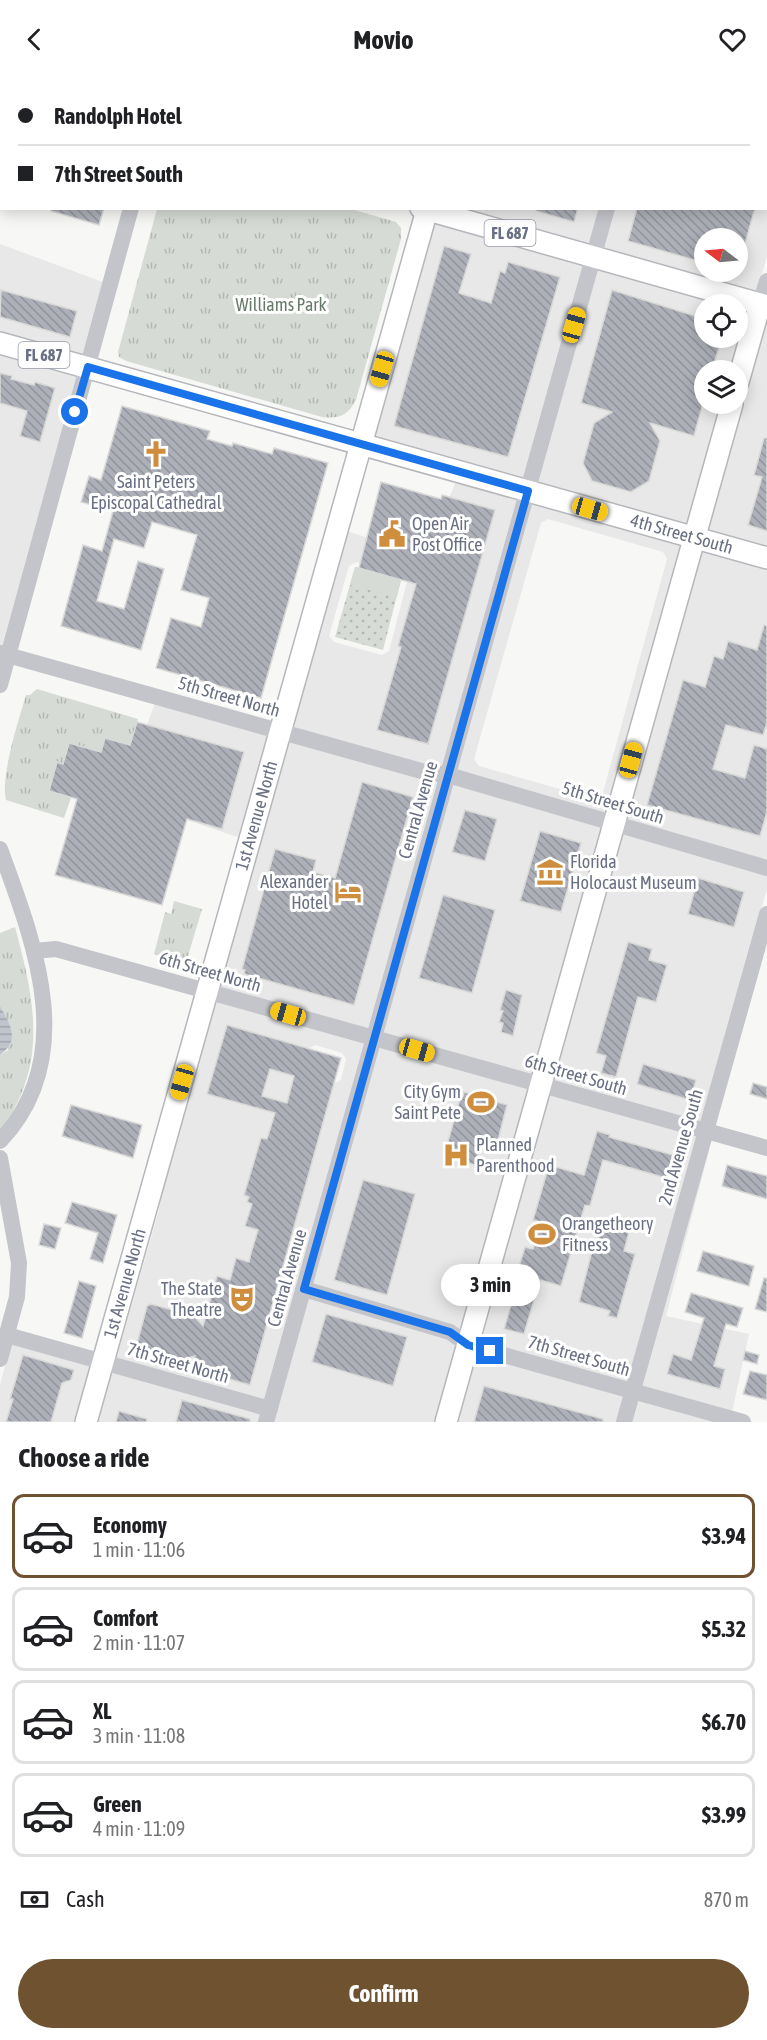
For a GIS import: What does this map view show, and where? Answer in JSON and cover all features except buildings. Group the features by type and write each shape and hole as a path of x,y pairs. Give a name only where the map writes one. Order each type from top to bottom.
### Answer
{"main road":[{"name":"1st Avenue North","path":"86,1422 425,210"},
{"name":"FL 687","path":"429,210 764,305"},
{"path":"745,360 764,305"},
{"name":"FL 687","path":"0,343 528,491"},
{"path":"446,1422 729,414"},
{"name":"4th Street South","path":"528,491 767,558"}],"street":[{"path":"0,685 4,654 88,367 130,210"},
{"name":"Central Avenue","path":"268,1415 606,210"},
{"path":"764,305 767,281"},
{"name":"5th Street North","path":"4,654 425,772 448,776"},
{"name":"5th Street South","path":"448,776 614,822 630,830 767,868"},
{"path":"0,849 25,919 41,976 45,1019 36,1081 25,1110 0,1141"},
{"name":"2nd Avenue South","path":"624,1422 767,914"},
{"name":"6th Street North","path":"34,951 56,949 374,1038"},
{"name":"6th Street South","path":"374,1038 767,1148"},
{"path":"0,1158 19,1263 17,1297 0,1359"},
{"name":"7th Street South","path":"304,1289 450,1332 468,1345 743,1422"},
{"name":"7th Street North","path":"7,1335 103,1362 268,1415"}],"shaded area":[{"path":"448,210 600,210 589,249"},
{"path":"614,210 767,210 767,255 756,296 706,282 748,282 748,228 694,228 694,279 602,253"},
{"path":"432,218 585,261 523,484 371,441"},
{"path":"0,244 103,282 81,359 0,337"},
{"path":"599,265 702,294 694,294 694,348 740,348 737,360 694,360 694,414 721,414 688,530 536,487"},
{"path":"748,307 752,308 748,322"},
{"path":"765,312 767,312 767,552 701,534 736,414 748,414 748,371"},
{"path":"0,350 79,371 4,648 0,647"},
{"path":"457,478 519,495 443,769 290,728 344,530 426,557","holes":["356,562 403,575 407,582 389,651 382,655 334,642 329,636 349,566"]},
{"path":"533,499 685,542 609,815 456,771","holes":["548,519 663,552 667,559 602,796 595,799 479,766 474,759 541,523"]},
{"path":"698,545 767,564 767,862 622,819"},
{"path":"155,703 272,736 243,839 121,797"},
{"path":"285,739 439,780 369,1030 218,988"},
{"path":"453,783 605,826 536,1077 383,1034"},
{"path":"618,831 767,875 767,888 701,1124 549,1081"},
{"path":"215,1000 366,1042 265,1401 116,1359 159,1210 163,1182","holes":["315,1045 342,1053 346,1059 341,1080 333,1084 308,1049"]},
{"path":"0,1006 10,1025 12,1038 10,1044 0,1055"},
{"path":"379,1046 533,1089 464,1334 312,1285"},
{"path":"546,1093 697,1135 628,1383 476,1341"},
{"path":"712,1139 666,1316 749,1334 732,1412 641,1387"},
{"path":"309,1297 447,1338 461,1347 439,1422 274,1422"},
{"path":"12,1342 95,1366 79,1422 0,1422 0,1384"},
{"path":"473,1353 625,1395 617,1422 454,1422"},
{"path":"108,1369 262,1413 259,1422 93,1422"},
{"path":"638,1399 721,1422 631,1422"}],"green space":[{"name":"Williams Park","path":"157,210 354,210 396,222 401,228 401,239 356,400 350,410 338,417 322,417 126,361 119,357 118,352"},
{"path":"355,567 401,580 383,650 335,637"},
{"path":"355,567 401,580 397,597 350,585"},
{"path":"37,689 138,719 130,745 63,764 57,763 49,791 71,798 64,818 6,800 6,777 15,733 26,695 30,695"},
{"path":"174,901 202,909 186,963 154,954 165,912 171,914"},
{"path":"15,927 32,1007 32,1057 26,1082 16,1106 0,1131 0,1055 8,1050 5,1017 0,1006 0,933"}],"place":[{"name":"Saint Peters Episcopal Cathedral","path":"156,454"},
{"name":"Open Air Post Office","path":"392,534"},
{"name":"Florida Holocaust Museum","path":"550,872"},
{"name":"Alexander Hotel","path":"348,892"},
{"name":"City Gym Saint Pete","path":"481,1102"},
{"name":"Planned Parenthood","path":"456,1155"},
{"name":"Orangetheory Fitness","path":"542,1234"},
{"name":"The State Theatre","path":"242,1299"}],"route":[{"path":"75,412 88,367 528,491 304,1289 450,1332 468,1345 490,1351"}]}
